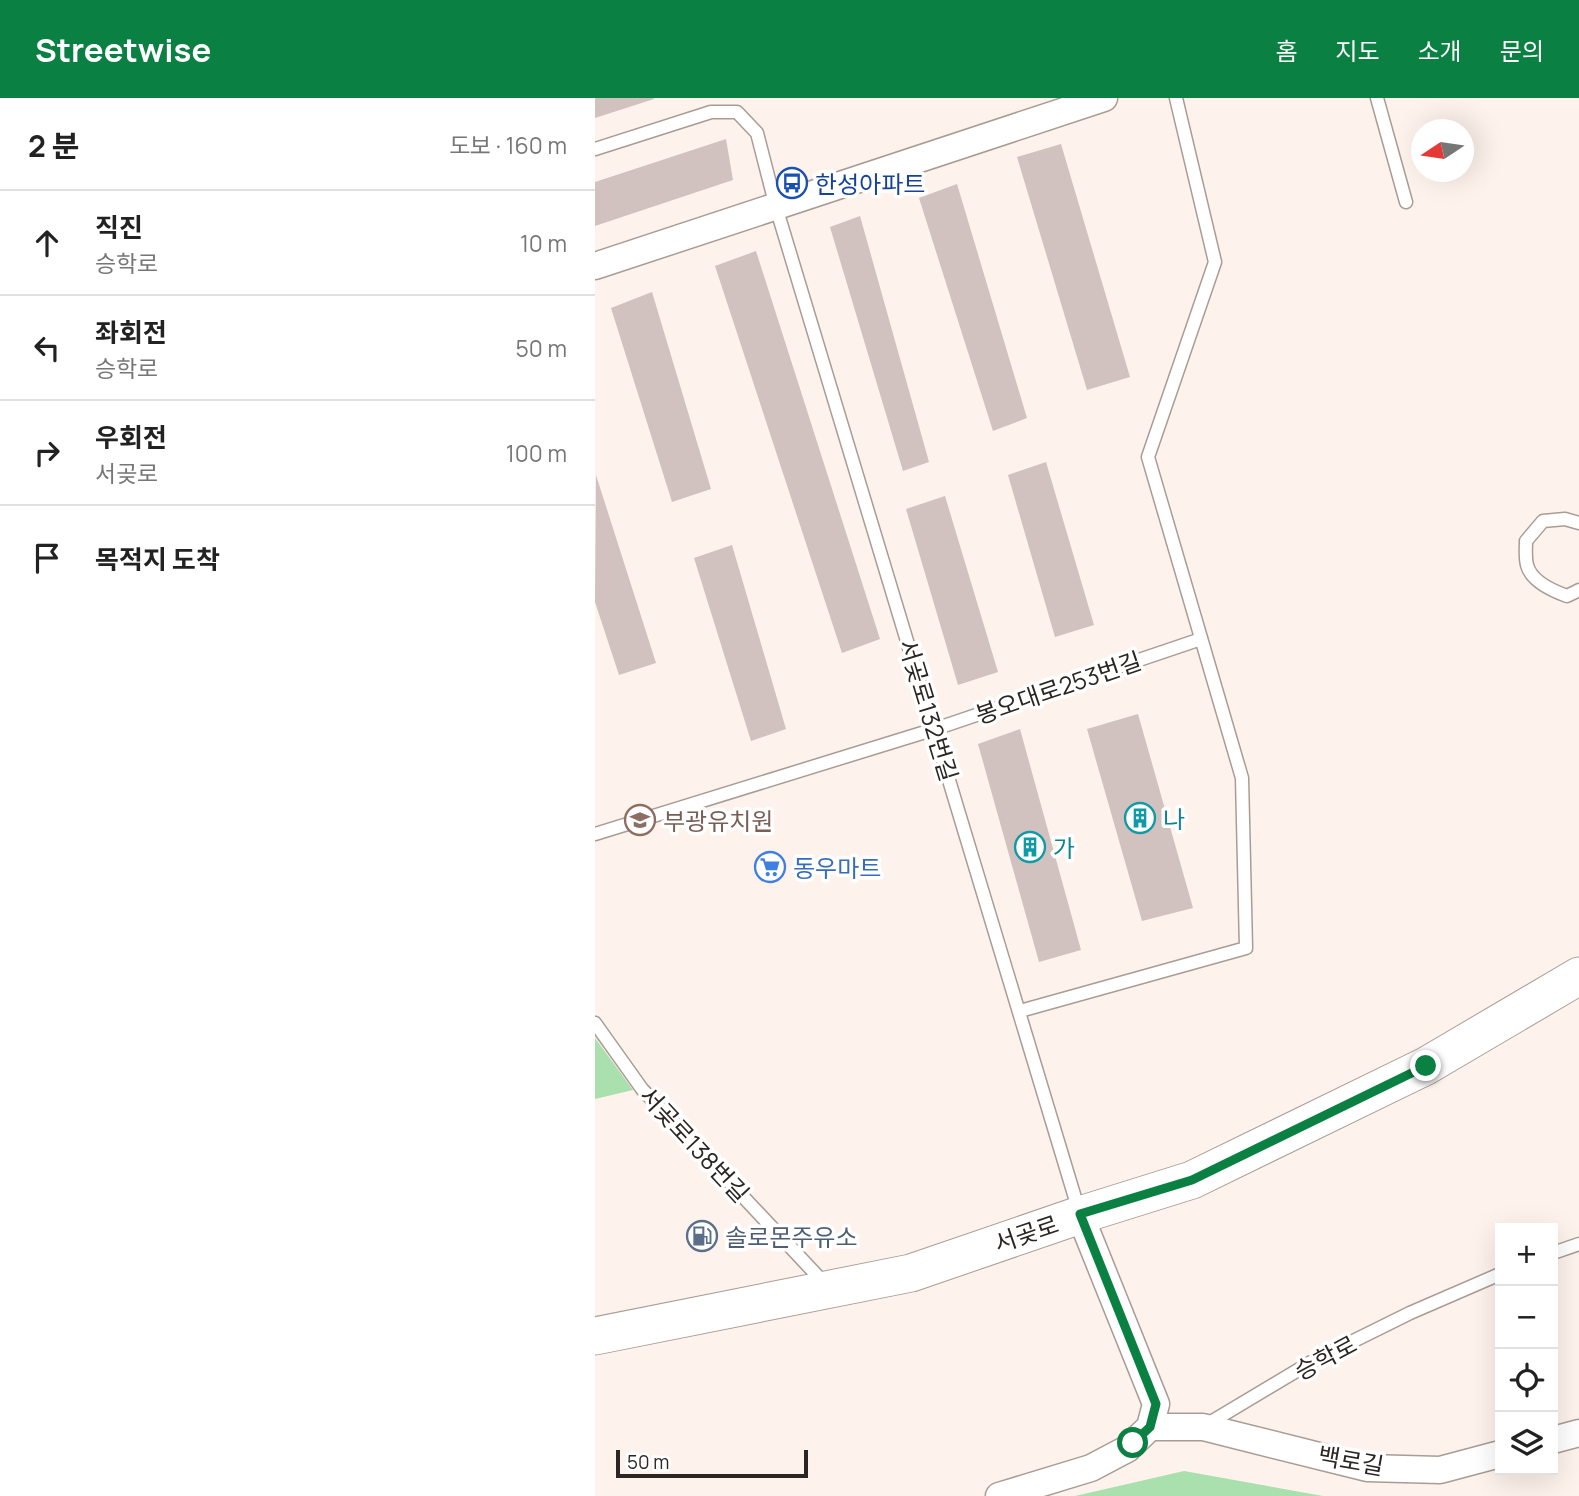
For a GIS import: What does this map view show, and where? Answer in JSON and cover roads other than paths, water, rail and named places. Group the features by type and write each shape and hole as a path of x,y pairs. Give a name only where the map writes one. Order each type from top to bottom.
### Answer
{"main road":[{"name":"서곶로","path":"595,1336 911,1273 1080,1214 1192,1180 1426,1066 1579,976"}],"street":[{"path":"595,267 1104,98"},
{"path":"999,1496 1091,1468 1127,1449 1150,1427 1156,1404 1080,1214"},
{"path":"1150,1427 1203,1427"},
{"name":"백로길","path":"1203,1427 1367,1468 1440,1469 1495,1455"},
{"path":"1558,1439 1579,1433"}],"lane":[{"path":"1020,1011 1246,948 1243,778 1148,457 1215,262 1176,98"},
{"path":"1377,98 1406,202"},
{"name":"서곶로132번길","path":"595,149 711,112 737,112 757,133 776,207 1080,1214"},
{"path":"1579,523 1565,519 1543,522 1526,541 1527,567 1539,581 1567,596 1579,590"},
{"name":"봉오대로253번길","path":"595,834 935,729 1201,639"},
{"name":"서곶로138번길","path":"595,1023 642,1089 830,1290"},
{"path":"1558,1251 1579,1244"},
{"name":"승학로","path":"1203,1427 1313,1361 1410,1313 1495,1276"}],"place":[{"name":"한성아파트","path":"792,183"},
{"name":"나","path":"1140,818"},
{"name":"부광유치원","path":"640,820"},
{"name":"가","path":"1030,847"},
{"name":"동우마트","path":"770,867"},
{"name":"솔로몬주유소","path":"702,1236"}]}
